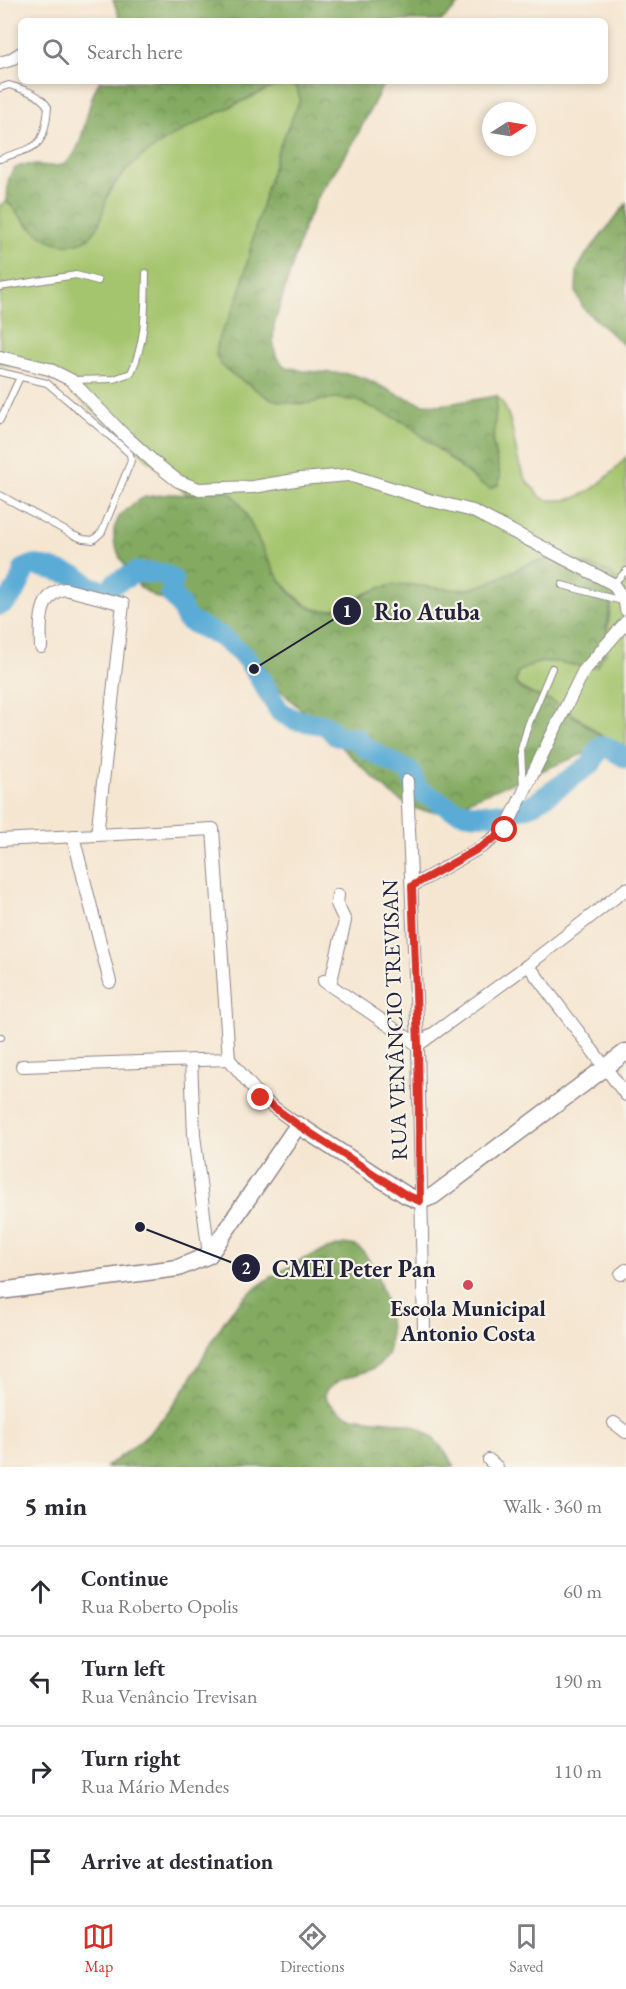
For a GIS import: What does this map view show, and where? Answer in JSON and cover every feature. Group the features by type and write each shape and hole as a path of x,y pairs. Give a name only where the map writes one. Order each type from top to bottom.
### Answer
{"street":[{"path":"0,63 18,55"},
{"path":"0,357 49,369 71,380 122,433 155,463 178,481 188,485 199,489 253,488 301,479 349,475 429,500 474,511 613,584 626,606"},
{"path":"41,647 40,618 47,599 56,590 65,589 123,604 97,835"},
{"path":"412,886 483,846 505,830 583,672 626,622"},
{"name":"RUA VENÂNCIO TREVISAN","path":"407,781 418,1045 424,1330"},
{"path":"0,840 213,829 229,1059 261,1098 298,1125 406,1195 420,1201 433,1196 626,1052"},
{"path":"73,836 110,982"},
{"path":"338,895 337,904 345,921 327,983 418,1045 528,965 626,889"},
{"path":"528,965 626,1095"},
{"path":"22,1066 229,1059"},
{"path":"191,1060 194,1135 209,1255"},
{"path":"0,1291 178,1268 209,1255 298,1125"},
{"path":"614,1422 626,1432"}],"lane":[{"path":"0,88 9,85 23,90 42,98 48,107 44,135 37,146 0,159"},
{"path":"71,380 114,379 131,373 140,355 144,330 147,273"},
{"path":"0,287 76,275 98,281"},
{"path":"0,372 47,383 130,454 131,461 102,532 93,540 73,536 0,495"},
{"path":"0,420 20,377"},
{"path":"613,584 626,571"},
{"path":"562,585 626,606"},
{"path":"523,793 521,749 528,725 552,668"}],"green space":[{"path":"113,0 464,0 444,18 120,18"},
{"path":"98,84 287,84 272,87 194,124 156,146 113,185 92,235 75,244 63,244 41,235 7,201 8,181 13,170 19,166 52,166 67,162 82,136"},
{"path":"287,84 297,87 300,100 256,226 240,293 233,310 303,404 335,398 358,401 406,423 481,484 499,484 500,476 493,444 497,396 509,418 517,456 526,479 544,499 568,500 587,492 612,472 626,457 626,757 576,716 516,684 517,673 534,664 560,662 587,668 606,653 616,583 615,578 609,573 575,563 545,560 523,566 492,581 467,589 395,585 368,592 333,610 323,611 312,608 298,599 282,582 214,489 188,495 64,385 33,371 0,363 0,205 7,201 30,228 97,228 111,190 124,173 141,157 161,143 207,118 272,87"},
{"path":"287,84 383,84 353,143 320,193 304,227 274,325 273,342 276,356 284,366 303,371 350,374 367,379 398,395 423,404 441,405 497,396 493,444 500,476 499,484 490,489 406,423 358,401 335,398 303,404 281,402 267,397 220,364 216,355 218,339 240,293 278,150 300,100 297,87"},
{"path":"626,204 626,347 584,309 576,293 577,270 585,256"},
{"path":"214,489 226,490 235,497 284,585 293,596 315,609 333,610 374,590 394,585 469,589 540,561 571,562 608,572 615,579 616,586 605,646 598,666 539,662 517,673 516,684 522,690 556,703 610,743 443,811 421,810 404,803 391,794 202,617 186,608 155,597 140,587 120,558 114,541 114,529 119,517 134,503 145,497 188,495"},
{"path":"344,1244 358,1247 366,1255 373,1268 386,1302 390,1337 388,1351 379,1365 337,1382 326,1390 325,1397 333,1407 353,1417 399,1422 418,1428 436,1442 454,1467 105,1467 140,1441 166,1415 187,1385 221,1327 241,1301 283,1270 314,1254"}],"waterway":[{"path":"0,605 16,590 24,569 34,565 76,576 91,587 107,592 115,583 137,572 164,574 173,580 171,594 180,605 187,620 220,636 244,656 280,712 295,720 326,725 336,736 357,738 364,747 410,772 419,792 450,808 474,814 499,813"},
{"path":"519,809 534,804 591,764 600,747 607,747 626,758"}],"place":[{"name":"Rio Atuba","path":"254,669"},
{"name":"CMEI Peter Pan","path":"140,1227"},
{"name":"Escola Municipal Antonio Costa","path":"468,1285"}],"route":[{"path":"261,1098 298,1125 406,1195 420,1201 418,1045 412,886 483,846 505,830"}]}
